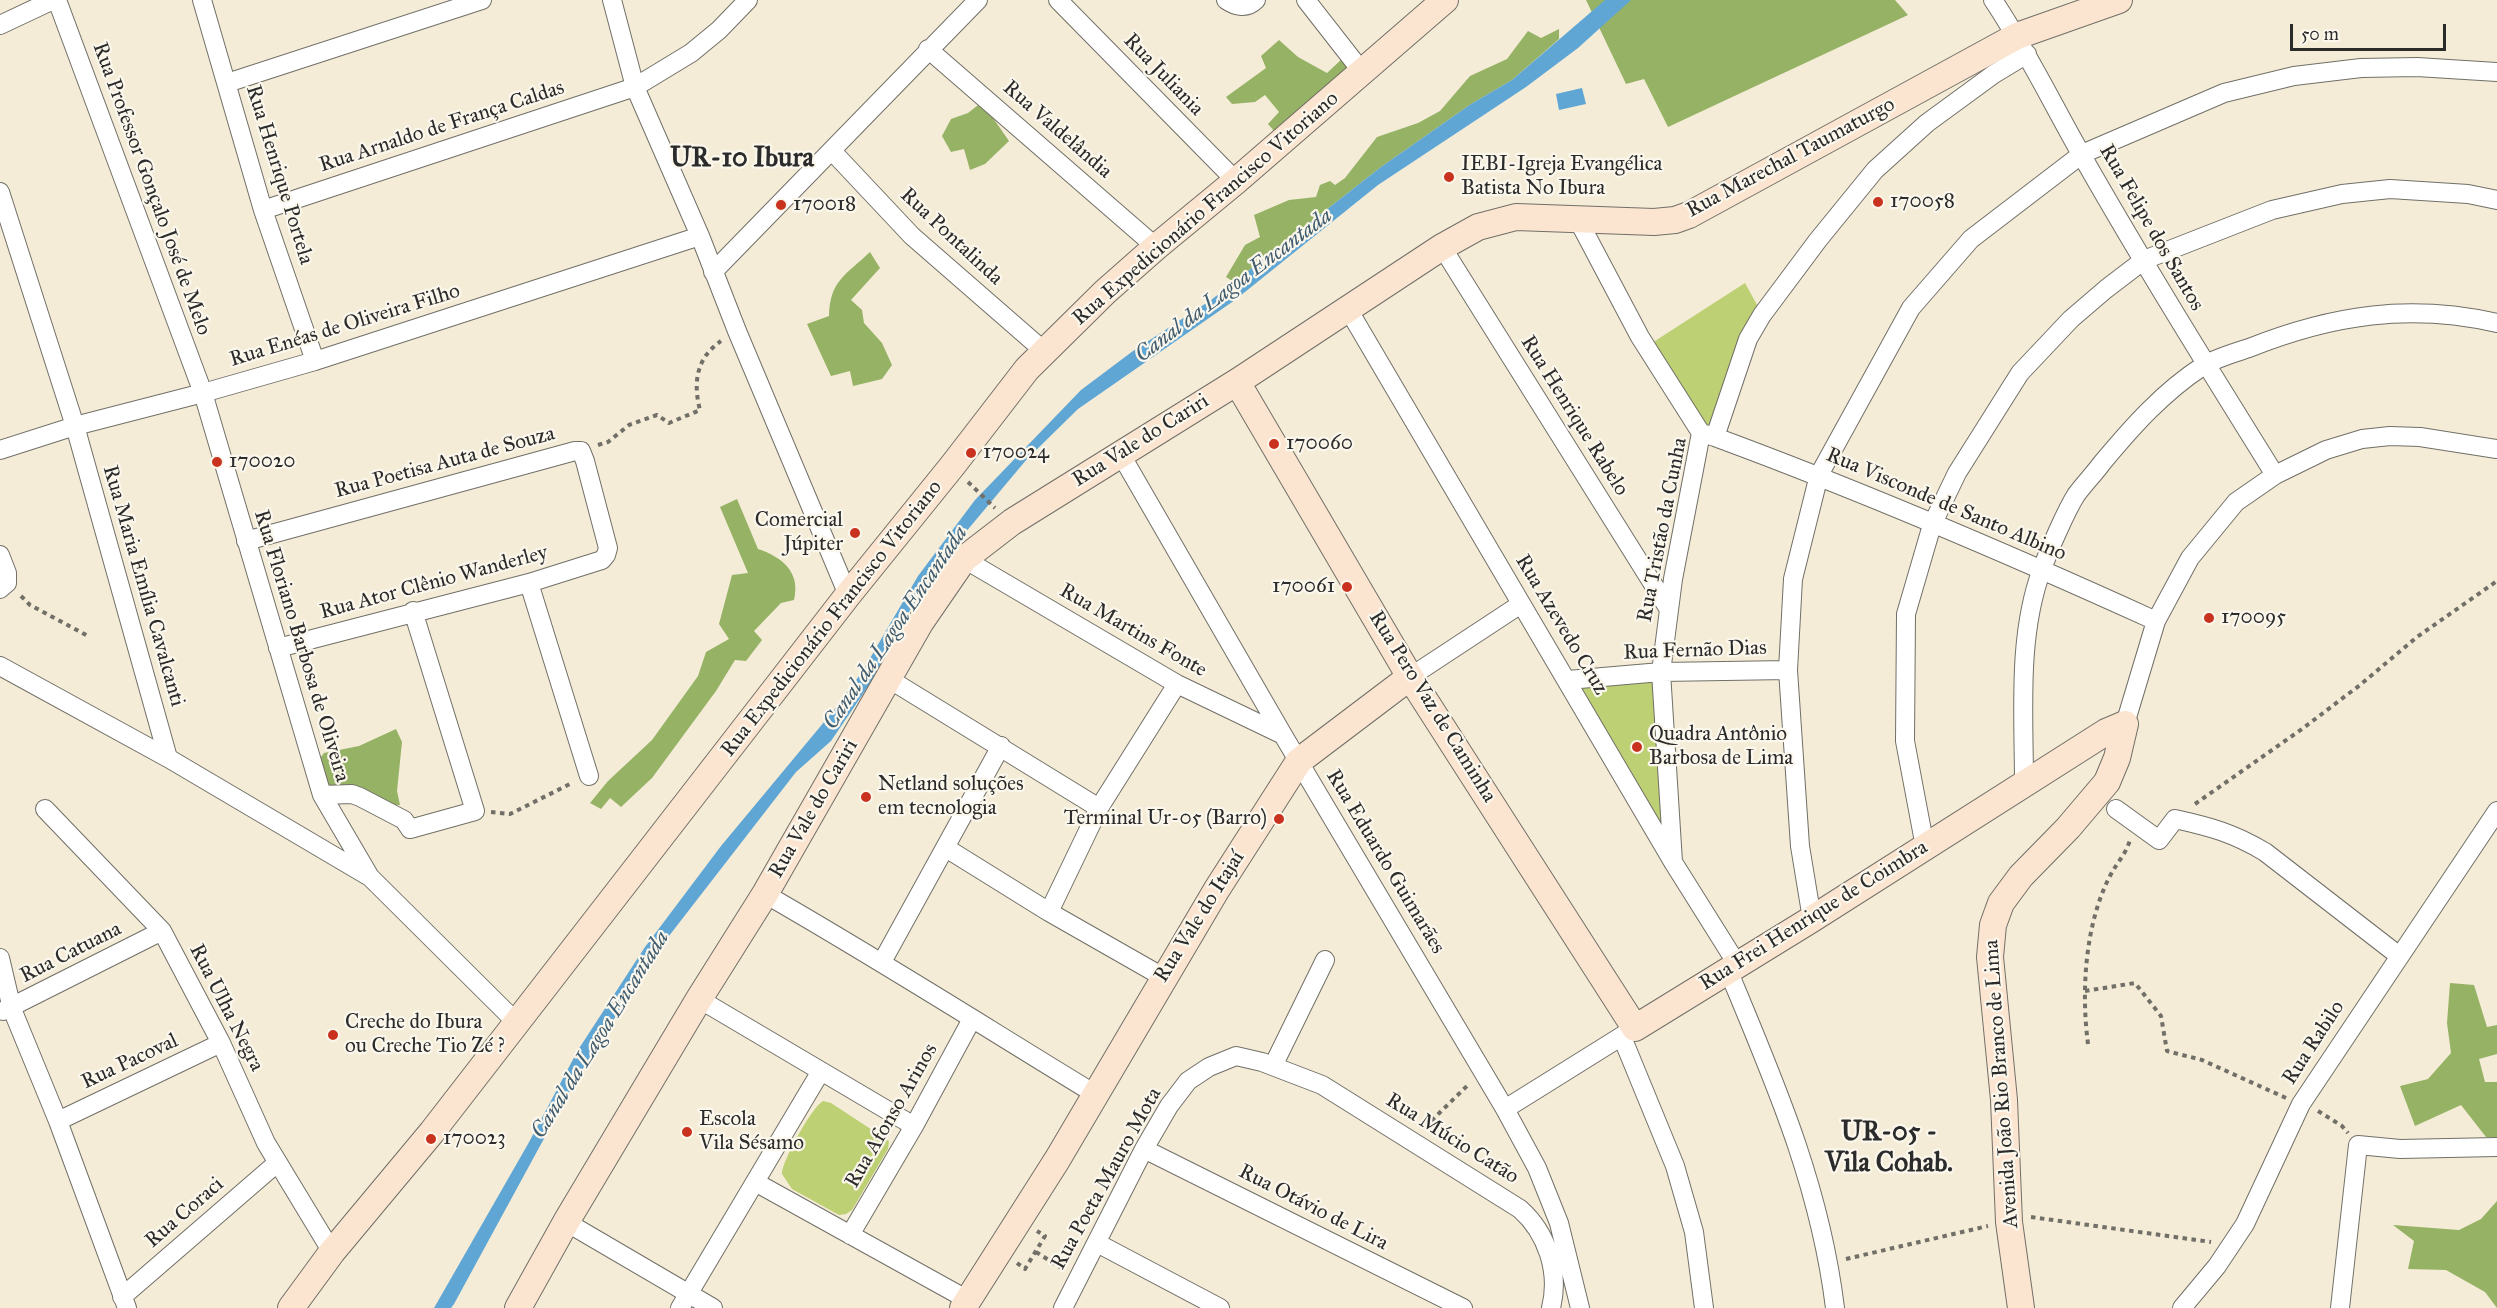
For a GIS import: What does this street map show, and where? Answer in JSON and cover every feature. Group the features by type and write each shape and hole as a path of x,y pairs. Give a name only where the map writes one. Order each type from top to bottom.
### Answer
{"main road":[{"name":"Rua Expedicionário Francisco Vitoriano","path":"291,1308 332,1252 432,1132 848,595 1027,369 1105,292 1363,74 1445,0"},
{"name":"Rua Marechal Taumaturgo","path":"1237,382 1442,247 1478,227 1516,217 1654,222 1675,220 1689,215 2022,45 2120,0"},
{"name":"Rua Vale do Cariri","path":"518,1308 566,1222 699,999 765,894 925,615 964,559 1012,522 1237,382"},
{"name":"Rua Pero Vaz de Caminha","path":"1237,382 1410,677 1628,1032"},
{"name":"Rua Vale do Itajaí","path":"965,1304 1057,1160 1163,977 1299,761 1410,677"},
{"name":"Rua Frei Henrique de Coimbra","path":"1628,1032 1812,919 2106,732 2125,724"},
{"name":"Avenida João Rio Branco de Lima","path":"2020,1308 2009,1218 2004,1100 1990,957 1993,926 2001,903 2020,876 2068,828 2107,782 2117,758 2125,724"}],"street":[{"path":"0,25 53,0"},
{"name":"Rua Professor Gonçalo José de Melo","path":"57,0 203,393"},
{"name":"Rua Henrique Portela","path":"202,0 263,210 315,361"},
{"path":"227,83 482,0"},
{"path":"612,0 634,87 700,236 737,331 848,595"},
{"name":"Rua Arnaldo de França Caldas","path":"263,210 634,87 691,53 719,30 748,0"},
{"path":"713,272 978,0"},
{"name":"Rua Juliania","path":"1058,0 1236,181"},
{"path":"1226,0 1242,6 1249,6 1256,0"},
{"path":"1306,0 1363,74"},
{"name":"Rua Felipe dos Santos","path":"1993,0 2022,45 2082,154 2205,365 2275,475"},
{"name":"Rua Tristão da Cunha","path":"1673,862 1661,672 1668,608 1708,435 1748,339 1762,315 1825,231 1875,170 1928,123 1994,74 2022,45"},
{"name":"Rua Valdelândia","path":"928,49 1156,247"},
{"path":"1812,919 1800,846 1788,670 1793,579 1819,475 1911,308 1971,239 2082,154 2224,93 2294,76 2361,68 2416,67 2497,72"},
{"name":"Rua Pontalinda","path":"832,151 912,236 1044,351"},
{"path":"1925,848 1905,741 1906,614 1932,525 1957,473 2020,373 2071,320 2144,260 2272,210 2342,194 2390,189 2468,194 2497,200"},
{"name":"Rua Maria Emília Cavalcanti","path":"0,192 75,426 168,758"},
{"path":"1577,218 1640,337 1708,435"},
{"name":"Rua Enéas de Oliveira Filho","path":"0,450 75,426 315,361 700,236"},
{"name":"Rua Henrique Rabelo","path":"1442,247 1668,608"},
{"name":"Rua Azevedo Cruz","path":"1348,309 1568,680 1732,967 1783,1100 1812,1192 1829,1262 1834,1308"},
{"path":"2024,784 2024,694 2028,624 2041,569 2076,495 2133,426 2166,394 2205,365 2284,334 2339,319 2398,312 2463,315 2497,323"},
{"name":"Rua Floriano Barbosa de Oliveira","path":"203,393 322,795 370,877 516,1022"},
{"name":"Rua Visconde de Santo Albino","path":"1708,435 1819,475 1932,525 2041,569 2156,621"},
{"path":"2125,724 2156,621 2190,558 2236,502 2275,475 2326,450 2362,439 2390,436 2420,437 2497,449"},
{"name":"Rua Poetisa Auta de Souza","path":"246,541 575,451 581,452 608,548 602,560"},
{"name":"Rua Eduardo Guimarães","path":"1120,453 1283,735 1505,1109 1537,1168 1559,1223 1580,1308"},
{"path":"0,555 7,573 4,586"},
{"name":"Rua Martins Fonte","path":"964,559 1177,684 1283,735"},
{"name":"Rua Ator Clênio Wanderley","path":"278,648 529,582 602,560"},
{"path":"529,582 589,776"},
{"name":"Rua Vale do Itajaí","path":"1410,677 1521,604"},
{"path":"322,795 352,794 360,797 404,820 410,829 475,811 413,611"},
{"path":"0,666 168,758 370,877"},
{"name":"Rua Fernão Dias","path":"1568,680 1661,672 1788,670"},
{"path":"889,679 1099,808"},
{"path":"1049,912 1099,808 1177,684"},
{"path":"882,962 1000,746"},
{"path":"2116,808 2159,840 2175,819 2223,830 2265,852 2398,955"},
{"name":"Rua Ulha Negra","path":"45,809 162,931 221,1043 277,1163 332,1252"},
{"name":"Rua Rabilo","path":"2182,1308 2232,1245 2258,1196 2301,1104 2398,955 2497,811"},
{"path":"946,848 1049,912 1163,977"},
{"path":"765,894 882,962 1095,1094"},
{"name":"Rua Catuana","path":"6,1010 162,931"},
{"path":"0,958 6,1010 58,1121 125,1303"},
{"path":"1268,1064 1325,960"},
{"path":"699,999 914,1126"},
{"name":"Rua Afonso Arinos","path":"850,1235 914,1126 972,1019"},
{"path":"1628,1032 1675,1166 1694,1232 1704,1308"},
{"name":"Rua Frei Henrique de Coimbra","path":"1505,1109 1628,1032"},
{"name":"Rua Pacoval","path":"58,1121 221,1043"},
{"name":"Rua Poeta Mauro Mota","path":"1063,1308 1144,1149 1169,1106 1188,1081 1209,1066 1236,1056 1268,1064"},
{"name":"Rua Múcio Catão","path":"1268,1064 1322,1084 1520,1209 1532,1219 1549,1254 1554,1286 1551,1308"},
{"path":"684,1301 821,1071"},
{"path":"2340,1308 2358,1145 2400,1149 2497,1147"},
{"name":"Rua Otávio de Lira","path":"1144,1149 1463,1308"},
{"name":"Rua Coraci","path":"125,1303 277,1163"},
{"path":"755,1182 850,1235 965,1304"},
{"path":"566,1222 684,1301 713,1308"},
{"path":"1097,1244 1220,1308"}],"path":[{"path":"581,452 608,442 629,425 657,415 669,423 700,410 694,389 700,368 710,348 737,331"},
{"path":"979,494 993,506"},
{"path":"2175,819 2235,774 2302,729 2360,686 2417,637 2497,581"},
{"path":"4,586 30,605 88,636"},
{"path":"475,811 510,813 589,776"},
{"path":"2088,1044 2084,1014 2092,922 2110,875 2125,855 2136,822"},
{"path":"2085,991 2135,983 2161,1016 2167,1050 2202,1060 2328,1116 2342,1126 2358,1145"},
{"path":"1414,1141 1482,1071"},
{"path":"1829,1262 2009,1218 2232,1245"},
{"path":"1036,1252 1077,1278"}],"green space":[{"path":"1586,0 1895,0 1908,15 1668,127 1644,79 1626,84"},
{"path":"1559,29 1559,39 1512,80 1471,104 1381,167 1234,282 1226,277 1245,245 1260,237 1254,215 1289,200 1316,197 1320,185 1330,181 1335,185 1345,178 1377,137 1418,123 1440,111 1470,76 1507,59 1528,31 1541,38"},
{"path":"1279,40 1298,57 1327,73 1343,58 1354,74 1281,139 1268,124 1279,112 1265,95 1255,102 1232,104 1226,97 1266,68 1261,56"},
{"path":"982,102 1009,141 985,164 970,170 964,149 951,152 942,136 951,119 968,113"},
{"path":"870,252 880,268 851,300 862,310 864,323 882,343 892,365 882,379 853,386 850,371 831,376 807,324 829,316 832,294 836,286"},
{"path":"1745,283 1761,312 1714,425 1697,432 1644,348"},
{"path":"737,499 758,549 782,561 792,574 795,581 794,600 781,603 754,631 762,640 746,661 735,660 716,691 652,778 621,807 610,798 601,809 590,803 608,781 652,740 698,676 706,652 729,639 719,624 732,575 748,573 720,507"},
{"path":"1661,672 1673,862 1568,680"},
{"path":"396,729 402,742 397,791 400,805 391,805 326,789 317,762 324,753 359,746"},
{"path":"2450,983 2474,985 2487,1027 2497,1025 2497,1054 2479,1059 2485,1082 2497,1082 2497,1137 2486,1137 2461,1105 2415,1126 2400,1086 2428,1079 2451,1053 2447,1023"},
{"path":"823,1101 831,1103 889,1141 888,1149 852,1210 846,1214 839,1215 792,1189 782,1174 798,1135"},
{"path":"2497,1201 2497,1308 2485,1292 2446,1270 2408,1269 2414,1241 2393,1225 2459,1230 2481,1219"}],"water":[{"name":"Canal da Lagoa Encantada","path":"1605,0 1631,0 1578,48 1526,87 1378,185 1235,300 1078,409 1027,459 944,558 910,610 880,669 831,741 796,772 655,954 577,1078 454,1304 451,1308 434,1308 528,1144 578,1050 645,947 721,846 834,710 862,672 918,576 975,500 1081,390 1133,351 1211,300 1381,167 1471,104 1512,80"},
{"path":"1582,88 1586,104 1559,110 1556,94"}],"place":[{"name":"IEBI-Igreja Evangélica Batista No Ibura","path":"1449,177"},
{"name":"170058","path":"1878,202"},
{"name":"170018","path":"781,205"},
{"name":"170060","path":"1274,444"},
{"name":"170024","path":"971,453"},
{"name":"170020","path":"217,462"},
{"name":"Comercial Júpiter","path":"855,533"},
{"name":"170061","path":"1347,587"},
{"name":"170095","path":"2209,618"},
{"name":"Quadra Antônio Barbosa de Lima","path":"1637,747"},
{"name":"Netland soluções em tecnologia","path":"866,797"},
{"name":"Terminal Ur-05 (Barro)","path":"1279,819"},
{"name":"Creche do Ibura ou Creche Tio Zé ?","path":"333,1035"},
{"name":"Escola Vila Sésamo","path":"687,1132"},
{"name":"170023","path":"431,1139"}],"district":[{"name":"UR-10 Ibura","path":"742,159"},
{"name":"UR-05 - Vila Cohab.","path":"1889,1148"}]}
